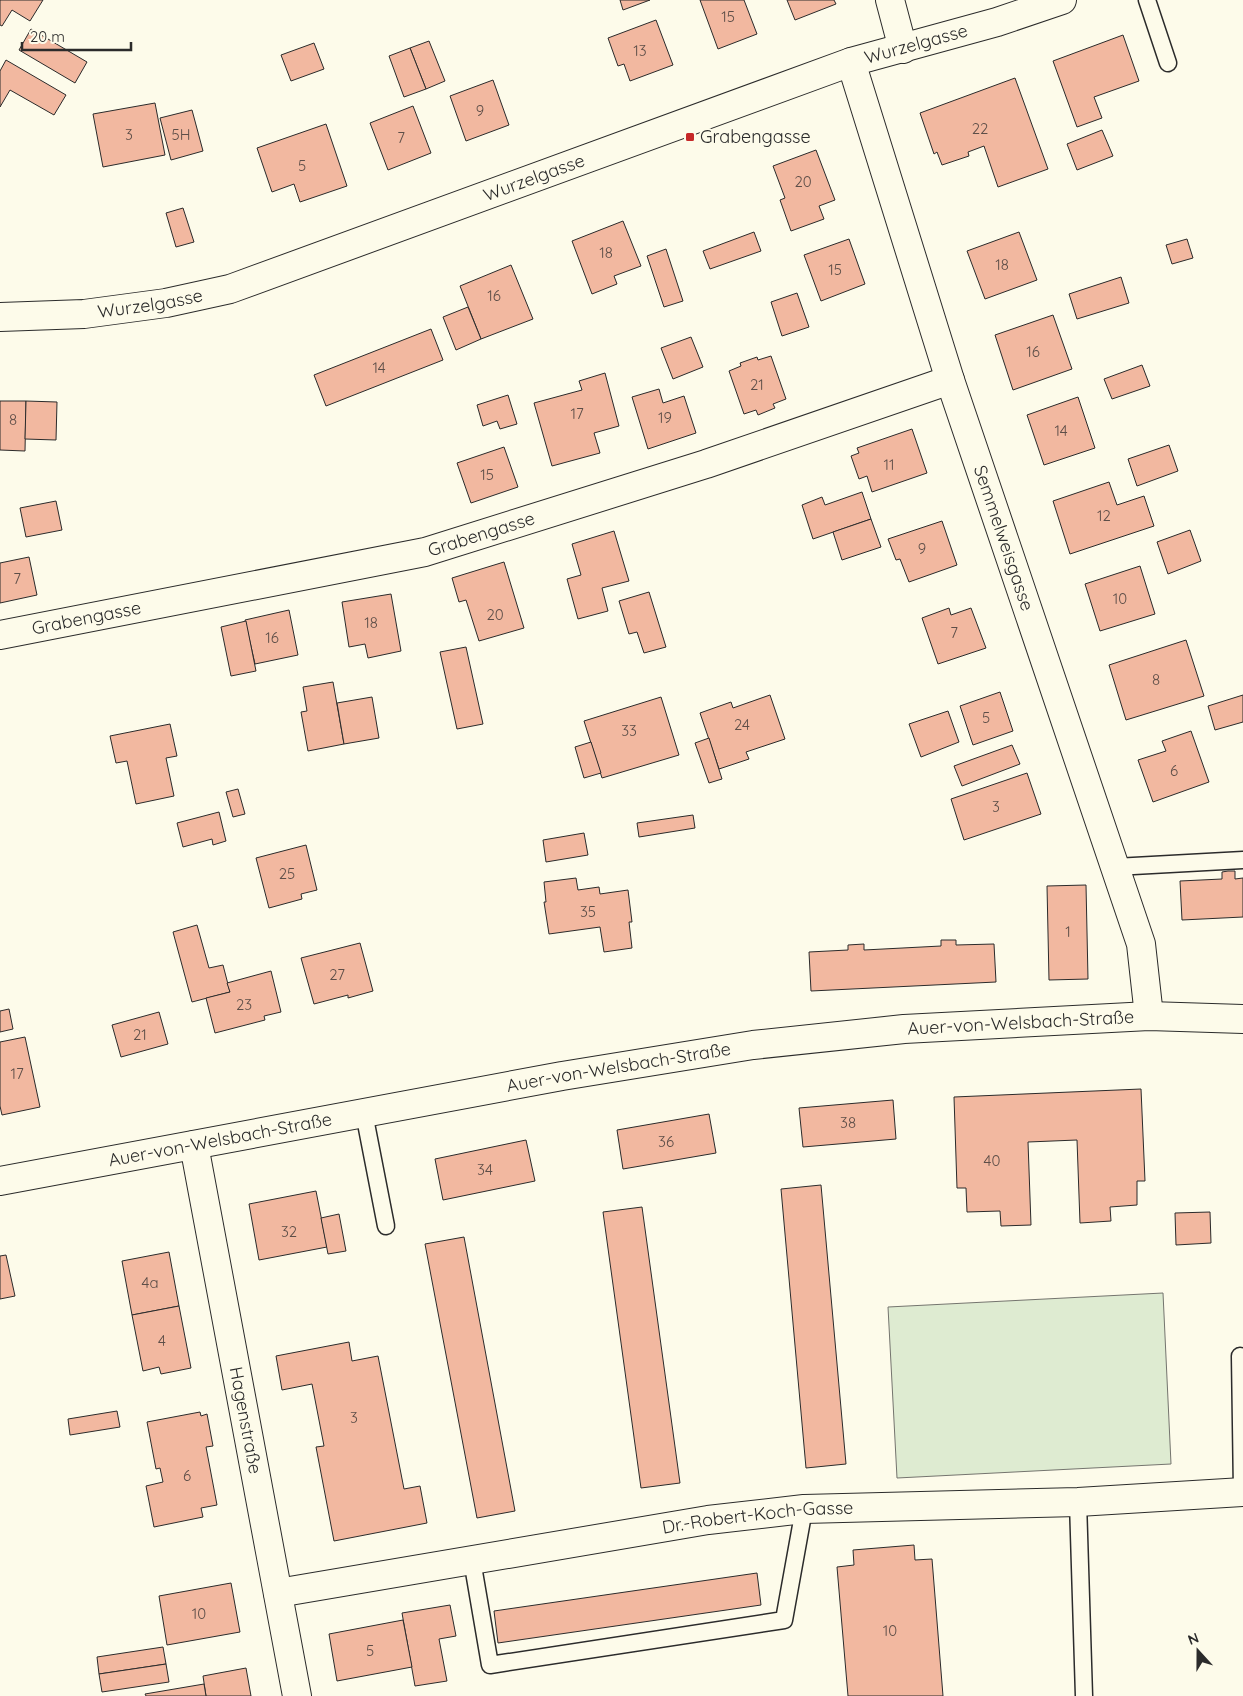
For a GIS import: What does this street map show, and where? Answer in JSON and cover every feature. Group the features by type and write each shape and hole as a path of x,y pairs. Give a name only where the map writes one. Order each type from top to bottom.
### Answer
{"street":[{"path":"890,0 902,49"},
{"name":"Wurzelgasse","path":"0,317 84,314 166,303 230,289 851,62 998,22 1062,0"},
{"name":"Semmelweisgasse","path":"851,62 950,380 1141,944 1149,1016"},
{"name":"Grabengasse","path":"0,635 425,552 706,464 950,380"},
{"name":"Auer-von-Welsbach-Straße","path":"0,1181 562,1076 753,1045 904,1029 1149,1016 1243,1019"},
{"name":"Hagenstraße","path":"194,1145 297,1696"},
{"name":"Dr.-Robert-Koch-Gasse","path":"278,1593 708,1520 804,1509 1078,1502 1242,1492"}],"lane":[{"path":"1147,0 1168,63"},
{"path":"1115,867 1243,860"},
{"path":"364,1113 386,1226"},
{"path":"1240,1356 1242,1492"},
{"path":"1078,1502 1084,1696"},
{"path":"472,1560 490,1665 784,1620 804,1509"}],"green space":[{"path":"1163,1293 1171,1464 897,1478 888,1307"}],"building":[{"path":"0,0 43,0 30,21 12,10 2,26 0,25"},
{"path":"620,0 650,0 623,10"},
{"path":"700,0 744,0 757,34 718,49"},
{"path":"787,0 834,0 836,4 795,20"},
{"path":"656,20 673,65 630,81 624,64 618,66 608,38"},
{"path":"31,29 87,62 75,83 19,50"},
{"path":"1123,35 1139,81 1094,97 1102,118 1077,127 1053,61"},
{"path":"429,41 445,81 426,89 410,48"},
{"path":"314,43 324,69 291,81 281,55"},
{"path":"410,48 426,89 404,97 389,56"},
{"path":"6,60 66,95 54,115 10,90 0,107 0,71"},
{"path":"1015,78 1048,169 998,187 984,146 968,152 969,156 942,165 937,152 934,154 920,113"},
{"path":"493,80 509,125 466,141 450,96"},
{"path":"155,103 165,155 103,167 93,114"},
{"path":"413,106 431,153 388,170 370,123"},
{"path":"192,110 203,151 171,160 160,118"},
{"path":"326,124 347,186 300,202 294,184 272,192 257,148"},
{"path":"1102,130 1113,156 1077,170 1067,144"},
{"path":"816,150 835,200 819,206 824,219 791,231 780,200 785,198 773,166"},
{"path":"183,208 194,242 176,247 166,213"},
{"path":"623,221 641,266 614,276 617,284 592,294 572,241"},
{"path":"754,232 761,251 710,269 703,251"},
{"path":"1019,232 1037,280 985,299 967,251"},
{"path":"849,239 865,284 821,301 804,255"},
{"path":"1187,239 1193,258 1172,264 1166,245"},
{"path":"666,249 683,301 664,307 647,256"},
{"path":"511,265 533,319 481,339 460,286"},
{"path":"1121,277 1129,303 1077,319 1069,294"},
{"path":"797,293 809,327 782,336 771,302"},
{"path":"468,307 481,339 456,350 443,317"},
{"path":"1053,315 1072,369 1013,390 995,335"},
{"path":"431,329 443,360 326,406 314,375"},
{"path":"691,337 703,367 673,379 661,348"},
{"path":"771,356 786,399 773,404 775,408 758,415 756,410 744,414 729,371 741,366 740,363 757,357 758,360"},
{"path":"1142,365 1150,386 1112,399 1104,379"},
{"path":"605,373 619,426 594,433 600,453 552,466 534,403 582,390 579,381"},
{"path":"659,389 663,403 684,396 696,433 648,449 632,397"},
{"path":"508,395 517,424 500,429 497,421 483,426 477,405"},
{"path":"1078,397 1095,448 1044,465 1027,415"},
{"path":"0,401 26,401 25,451 0,450"},
{"path":"26,401 57,402 56,440 25,439"},
{"path":"912,429 927,473 872,492 867,476 859,479 851,456 859,453 857,448"},
{"path":"1169,445 1178,471 1137,486 1128,459"},
{"path":"504,447 518,487 471,503 457,463"},
{"path":"1109,482 1117,505 1144,496 1154,526 1070,554 1053,501"},
{"path":"862,492 871,519 813,539 802,505 822,497 825,505"},
{"path":"56,501 62,530 26,537 20,508"},
{"path":"871,519 881,547 842,560 833,532"},
{"path":"942,521 957,565 909,582 900,559 896,560 888,539"},
{"path":"1190,530 1201,561 1168,574 1157,542"},
{"path":"614,531 629,581 602,588 608,611 578,619 567,579 581,575 572,544"},
{"path":"29,557 37,595 0,603 0,563"},
{"path":"504,562 524,628 479,641 466,600 459,602 452,578"},
{"path":"1140,566 1155,614 1100,631 1085,584"},
{"path":"649,592 666,647 644,653 637,632 629,634 619,601"},
{"path":"391,594 401,651 368,658 365,644 349,647 342,602"},
{"path":"949,608 951,615 971,608 986,648 938,664 922,618"},
{"path":"289,610 298,655 255,664 245,620"},
{"path":"246,621 256,671 231,676 221,627"},
{"path":"1186,640 1204,696 1126,720 1109,665"},
{"path":"466,647 483,724 457,729 440,652"},
{"path":"333,682 344,744 308,751 301,712 307,711 303,687"},
{"path":"1000,692 1013,731 973,745 960,706"},
{"path":"770,695 785,739 746,752 749,759 719,769 700,713 731,702 733,708"},
{"path":"1243,695 1243,722 1215,730 1208,706"},
{"path":"372,697 379,738 344,744 337,703"},
{"path":"661,697 679,755 602,778 584,721"},
{"path":"948,711 959,742 921,757 909,724"},
{"path":"170,724 177,756 166,758 174,796 136,804 127,761 116,763 110,736"},
{"path":"1191,731 1209,782 1153,802 1138,760 1166,751 1162,741"},
{"path":"709,738 722,779 709,783 695,743"},
{"path":"591,742 601,773 584,778 575,747"},
{"path":"1012,745 1020,764 962,786 954,766"},
{"path":"1027,773 1041,814 964,840 951,799"},
{"path":"238,789 245,814 233,817 226,792"},
{"path":"219,812 226,841 213,845 212,839 183,847 177,823"},
{"path":"693,815 695,828 639,837 637,823"},
{"path":"584,833 588,855 546,862 543,840"},
{"path":"306,845 317,890 301,894 302,899 269,908 256,858"},
{"path":"1235,871 1235,879 1243,878 1243,917 1182,920 1180,881 1222,879 1222,872"},
{"path":"576,878 578,890 599,887 600,894 628,890 632,922 629,922 632,948 604,952 600,927 549,934 544,902 546,902 544,882"},
{"path":"1086,885 1088,979 1049,980 1047,886"},
{"path":"197,925 209,968 223,965 230,992 192,1002 173,932"},
{"path":"941,940 956,940 956,945 994,944 996,982 811,991 809,952 848,950 848,945 864,944 864,950 941,946"},
{"path":"360,943 373,991 314,1004 301,958"},
{"path":"271,971 281,1012 264,1016 265,1020 215,1033 206,998 230,992 227,983"},
{"path":"9,1009 13,1029 0,1032 0,1011"},
{"path":"159,1012 168,1044 121,1057 112,1025"},
{"path":"25,1037 40,1107 2,1115 0,1106 0,1042"},
{"path":"1141,1089 1145,1181 1137,1181 1137,1205 1110,1207 1111,1221 1080,1223 1077,1140 1028,1142 1031,1225 1001,1226 1000,1211 967,1212 966,1188 957,1188 954,1097"},
{"path":"893,1100 896,1139 803,1147 799,1108"},
{"path":"709,1114 716,1153 623,1169 617,1130"},
{"path":"526,1140 535,1181 443,1200 435,1159"},
{"path":"821,1185 846,1464 806,1468 781,1189"},
{"path":"316,1191 327,1247 259,1260 249,1204"},
{"path":"642,1207 680,1483 641,1488 603,1212"},
{"path":"1210,1212 1211,1243 1176,1245 1175,1213"},
{"path":"339,1214 346,1251 328,1254 321,1218"},
{"path":"464,1237 515,1511 477,1518 425,1244"},
{"path":"169,1252 179,1306 132,1315 122,1261"},
{"path":"6,1255 15,1296 0,1299 0,1256"},
{"path":"179,1306 191,1368 161,1374 159,1367 143,1371 132,1315"},
{"path":"349,1342 352,1361 378,1356 404,1489 420,1486 427,1523 334,1541 316,1447 324,1446 312,1384 282,1390 276,1356"},
{"path":"117,1411 120,1427 70,1435 68,1419"},
{"path":"200,1412 201,1416 207,1414 213,1446 206,1447 217,1505 201,1508 203,1517 154,1527 146,1486 163,1482 160,1468 156,1469 147,1422"},
{"path":"914,1545 915,1560 932,1559 943,1696 848,1696 837,1567 854,1565 853,1550"},
{"path":"757,1573 761,1605 498,1643 494,1611"},
{"path":"231,1583 240,1632 167,1645 159,1596"},
{"path":"450,1605 456,1636 439,1639 447,1681 415,1686 402,1613"},
{"path":"403,1620 412,1667 337,1681 329,1634"},
{"path":"163,1647 166,1664 99,1674 97,1657"},
{"path":"166,1664 169,1682 102,1692 99,1674"},
{"path":"246,1668 251,1696 206,1696 203,1676"},
{"path":"204,1684 206,1696 146,1696 145,1694"}],"place":[{"name":"Grabengasse","path":"690,137"}]}
